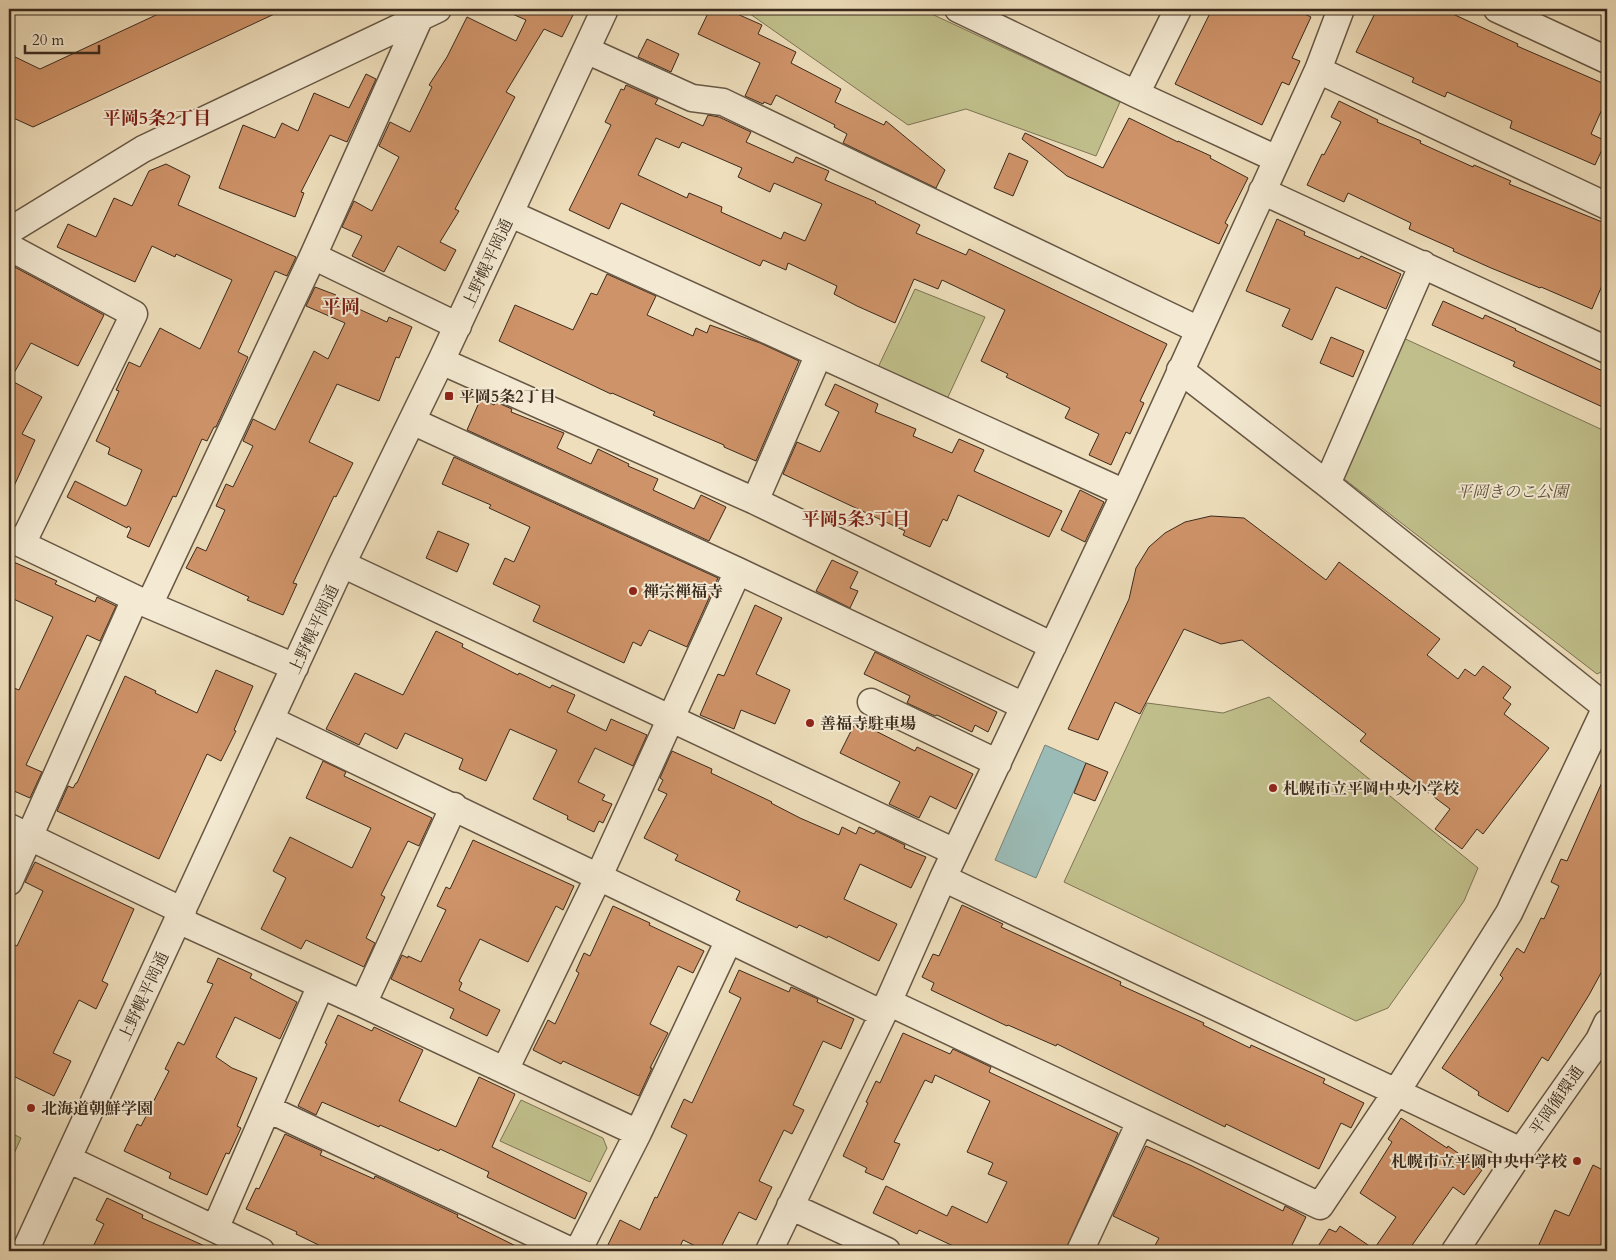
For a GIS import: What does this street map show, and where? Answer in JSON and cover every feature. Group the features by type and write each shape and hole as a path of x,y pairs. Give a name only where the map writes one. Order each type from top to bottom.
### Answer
{"street":[{"name":"上野幌平岡通","path":"25,1251 342,564 442,361 605,9"},
{"path":"958,9 1277,159"},
{"path":"1136,94 1178,9"},
{"path":"769,1251 885,1008 955,852 1125,493 1318,70 1341,9"},
{"path":"1497,9 1607,60"},
{"path":"9,231 143,149 429,13"},
{"path":"9,882 19,831 142,602 313,256 429,13"},
{"path":"586,50 692,98 723,102 1199,330"},
{"path":"1318,70 1607,206"},
{"path":"1262,191 1607,350"},
{"path":"511,214 1125,493"},
{"path":"9,247 134,314 16,541 142,602 295,667"},
{"path":"313,256 458,326"},
{"path":"1327,484 1423,264"},
{"path":"754,501 819,354"},
{"path":"442,361 754,501 1053,646"},
{"path":"270,720 454,806 598,878 729,940 1140,1122 1320,1206 1396,1091 1508,913 1607,707 1327,484 1180,370"},
{"path":"412,421 738,571 1024,706"},
{"path":"342,564 955,852"},
{"path":"505,1070 598,878 738,571"},
{"path":"871,702 998,763"},
{"path":"363,1004 454,806"},
{"path":"19,831 180,916 321,985 638,1133"},
{"path":"943,878 1521,1151"},
{"path":"578,1251 638,1133 729,940"},
{"path":"215,1229 321,985"},
{"name":"平岡循環通","path":"1455,1251 1521,1151 1604,1036"},
{"path":"268,1109 571,1251"},
{"path":"1080,1251 1140,1122"},
{"path":"68,1159 261,1251"},
{"path":"790,1206 887,1251"}],"green space":[{"path":"743,9 921,9 1120,102 1096,156 966,109 908,125"},
{"path":"915,289 985,317 942,410 873,378"},
{"name":"平岡きのこ公園","path":"1399,336 1607,432 1607,669 1597,674 1343,478"},
{"path":"1269,697 1478,868 1464,901 1388,1008 1356,1021 1064,882 1147,703 1223,713"},
{"path":"521,1100 603,1138 607,1148 590,1182 500,1141"},
{"path":"9,1132 21,1138 9,1165"}],"water":[{"path":"1045,745 1086,763 1036,878 995,860"}],"building":[{"path":"169,9 285,9 33,127 9,116 9,54 40,69"},
{"path":"501,9 576,9 562,37 544,29 506,92 515,97 455,209 459,211 440,242 456,250 445,271 398,246 384,272 352,256 362,236 342,227 354,201 372,211 399,157 379,146 390,122 410,132 432,87 429,85 447,57 467,17 516,41 526,20"},
{"path":"710,9 726,9 762,25 758,34 796,52 791,63 841,89 835,102 884,125 886,121 945,170 936,188 843,143 847,134 834,127 835,125 776,95 771,105 764,102 763,104 745,96 760,63 698,34"},
{"path":"1212,9 1294,9 1311,17 1292,58 1300,61 1289,85 1282,82 1262,125 1175,84"},
{"path":"1377,9 1442,9 1518,44 1517,46 1607,85 1607,98 1591,134 1606,141 1595,165 1510,128 1512,121 1447,92 1445,97 1412,82 1414,78 1356,52"},
{"path":"647,39 679,54 671,72 638,57"},
{"path":"366,74 376,79 347,142 330,135 301,192 304,193 295,217 219,188 243,125 275,138 282,123 298,131 314,93 349,108"},
{"path":"626,85 658,99 655,104 703,126 708,115 719,117 751,132 746,142 793,163 796,157 829,171 825,180 876,202 920,225 916,233 966,255 969,249 1167,344 1140,401 1144,403 1130,434 1126,432 1111,465 1089,455 1099,434 1065,418 1070,408 1006,377 1008,374 981,361 1005,310 942,280 938,289 914,279 895,323 834,294 837,286 788,263 786,270 763,260 760,266 621,203 609,229 569,210 611,125 605,122 621,89 624,90","holes":["656,138 679,148 682,142 742,168 738,177 770,192 774,183 822,204 805,241 784,232 781,239 721,212 722,207 689,193 687,198 638,175"]},
{"path":"1339,101 1378,120 1377,122 1421,141 1420,143 1473,167 1474,165 1511,181 1509,184 1607,224 1607,274 1592,309 1453,251 1454,249 1409,229 1411,223 1348,193 1344,202 1307,185 1322,154 1324,155 1341,122 1331,117"},
{"path":"1129,118 1211,156 1210,158 1248,178 1225,223 1228,225 1219,244 1067,176 1022,139 1025,133 1103,168"},
{"path":"1009,153 1028,161 1013,196 994,188"},
{"path":"166,164 190,176 178,205 296,257 287,276 275,271 238,352 248,357 233,390 216,427 214,427 207,441 202,439 176,497 173,496 149,547 127,537 131,528 128,526 127,528 67,497 75,481 125,506 127,505 142,470 108,454 110,448 96,441 119,391 116,390 129,362 140,367 160,328 200,349 232,280 176,254 175,257 152,246 135,282 57,247 68,224 96,237 114,198 132,206 149,171"},
{"path":"1277,219 1305,232 1304,235 1359,259 1361,256 1401,274 1386,309 1336,287 1312,340 1282,326 1290,309 1246,291"},
{"path":"9,264 104,315 78,366 31,343 10,380 42,397 22,434 35,440 9,497"},
{"path":"607,274 656,296 647,315 693,336 696,328 707,333 710,325 760,343 799,361 756,461 724,447 724,445 653,415 655,412 611,394 499,341 515,305 573,330 591,293 597,295"},
{"path":"315,287 336,295 335,298 387,322 389,317 412,327 399,358 396,357 379,401 337,384 309,442 353,463 336,497 334,496 293,583 297,584 283,615 247,600 249,597 186,568 197,547 206,551 225,510 216,506 226,484 233,487 253,446 243,441 253,419 275,430 314,351 328,359 345,323 306,306"},
{"path":"1443,301 1483,319 1485,315 1607,373 1607,409 1513,366 1515,362 1432,325"},
{"path":"1331,337 1364,351 1353,377 1320,363"},
{"path":"835,384 878,404 875,412 916,429 913,436 952,453 959,439 984,450 974,471 1062,511 1049,537 958,495 947,521 943,519 930,547 903,535 905,531 783,474 797,442 820,452 839,412 825,405"},
{"path":"481,398 494,405 496,402 512,409 511,412 564,433 557,448 591,464 598,449 629,464 628,466 658,479 653,490 694,509 701,495 726,507 709,541 467,430"},
{"path":"454,457 718,578 687,647 649,630 641,646 633,642 624,663 533,621 540,606 493,584 505,558 514,562 530,527 489,508 491,505 442,484"},
{"path":"1080,490 1104,502 1085,542 1061,530"},
{"path":"1211,516 1244,518 1326,580 1339,562 1440,639 1427,655 1458,679 1465,669 1475,676 1483,666 1511,687 1503,698 1511,704 1504,714 1549,748 1483,834 1477,829 1462,849 1435,829 1450,809 1360,741 1366,734 1242,640 1221,644 1184,629 1140,714 1115,702 1098,740 1068,729 1129,599 1136,568 1149,547 1165,533 1185,522"},
{"path":"438,531 469,544 457,572 426,558"},
{"path":"9,560 57,581 55,584 95,602 97,597 116,606 100,641 87,635 26,765 42,772 30,798 14,791 9,802 9,686 19,690 53,617 9,597"},
{"path":"832,560 858,572 850,588 858,591 850,608 816,591"},
{"path":"755,605 782,618 756,674 790,690 775,724 741,710 734,729 700,715 718,674 724,676"},
{"path":"436,631 463,644 462,647 518,675 519,673 550,688 552,685 575,695 567,712 606,731 611,719 647,735 633,766 595,748 578,782 605,795 602,800 612,804 603,823 599,821 594,832 567,819 568,816 533,799 557,750 510,729 486,781 459,769 463,759 405,733 397,749 365,733 359,745 326,729 355,673 403,695"},
{"path":"875,652 997,712 988,732 975,725 972,732 907,703 910,696 864,674"},
{"path":"216,670 253,686 234,730 236,731 221,761 207,754 159,859 57,811 68,786 73,788 77,783 125,676 197,713"},
{"path":"856,721 915,751 917,747 973,774 956,809 930,796 919,818 889,804 900,782 840,753"},
{"path":"672,751 712,769 711,773 772,802 800,818 839,835 842,827 856,834 859,827 874,834 876,831 905,845 904,848 926,857 911,888 860,864 844,899 897,924 879,961 828,936 827,938 799,925 797,928 736,900 740,891 675,860 678,855 644,838 667,794 658,790 663,780 660,778"},
{"path":"323,761 346,772 344,776 432,818 419,846 408,841 381,895 385,897 366,938 375,943 364,967 306,940 301,949 261,929 286,878 273,871 290,837 352,868 371,828 306,798"},
{"path":"1086,763 1108,772 1095,801 1074,793"},
{"path":"1607,771 1607,962 1548,1061 1542,1057 1508,1112 1478,1095 1479,1092 1442,1068 1503,978 1500,975 1517,948 1524,953 1541,918 1544,919 1559,886 1551,882 1561,859 1567,861"},
{"path":"473,840 574,886 563,910 556,906 528,962 480,939 459,981 462,983 459,990 500,1010 487,1036 450,1018 454,1009 391,979 402,955 421,962 446,910 437,906 446,887 450,889"},
{"path":"35,862 134,909 102,981 108,984 96,1009 79,1000 53,1053 71,1061 54,1096 9,1074 9,942 17,946 43,891 25,882"},
{"path":"962,905 1003,924 1001,927 1121,982 1120,985 1204,1023 1203,1025 1250,1048 1251,1045 1325,1079 1323,1083 1364,1103 1351,1128 1341,1123 1319,1169 1226,1124 1225,1127 1057,1044 1056,1046 1007,1026 931,990 934,983 922,977 933,954 939,956"},
{"path":"613,906 704,951 693,973 678,966 650,1024 668,1033 650,1068 652,1068 639,1096 563,1061 561,1064 533,1050 548,1020 555,1024 579,973 576,971 584,953 590,956"},
{"path":"218,958 252,974 250,978 297,1002 280,1039 235,1017 216,1057 232,1068 257,1078 237,1126 241,1128 229,1154 226,1153 207,1195 169,1178 171,1173 124,1151 137,1124 141,1126 169,1071 165,1069 178,1042 184,1045 213,984 207,982"},
{"path":"739,970 789,992 791,987 818,999 817,1002 854,1019 841,1049 823,1041 793,1105 804,1110 792,1134 784,1130 759,1181 772,1187 756,1220 739,1212 719,1251 706,1251 683,1240 679,1249 683,1251 605,1251 620,1220 640,1230 655,1197 657,1198 687,1135 671,1127 684,1099 692,1103 741,998 729,992"},
{"path":"338,1015 372,1031 374,1027 423,1050 399,1101 456,1127 479,1077 515,1094 492,1147 587,1193 575,1219 487,1177 489,1172 440,1149 439,1151 322,1102 316,1115 298,1106 327,1044 325,1043"},
{"path":"903,1033 950,1054 953,1049 991,1067 989,1072 1118,1133 1065,1251 964,1251 919,1230 917,1234 873,1213 886,1186 947,1216 952,1206 987,1223 1007,1182 988,1174 993,1163 967,1152 990,1101 935,1075 932,1083 925,1080 894,1142 900,1144 883,1180 865,1172 867,1168 843,1156 868,1103 866,1102 876,1081 880,1083"},
{"path":"1401,1118 1447,1148 1448,1146 1482,1170 1464,1195 1453,1187 1408,1251 1315,1251 1329,1229 1336,1232 1340,1226 1374,1249 1396,1217 1360,1193 1392,1142 1388,1139"},
{"path":"285,1134 322,1151 320,1155 374,1179 375,1176 458,1215 457,1217 526,1251 331,1251 296,1234 297,1232 246,1209 256,1188 259,1189"},
{"path":"1146,1146 1192,1166 1283,1211 1285,1206 1306,1217 1289,1251 1152,1251 1159,1238 1113,1216"},
{"path":"1593,1165 1607,1172 1607,1251 1536,1251 1555,1210 1569,1216"},
{"path":"107,1198 143,1215 142,1218 216,1251 91,1251 104,1224 96,1220"}],"place":[{"name":"平岡5条2丁目","path":"449,396"},
{"name":"禅宗禅福寺","path":"633,591"},
{"name":"善福寺駐車場","path":"810,723"},
{"name":"札幌市立平岡中央小学校","path":"1273,788"},
{"name":"北海道朝鮮学園","path":"31,1108"},
{"name":"札幌市立平岡中央中学校","path":"1577,1161"}],"district":[{"name":"平岡5条2丁目","path":"157,118"},
{"name":"平岡","path":"341,306"},
{"name":"平岡5条3丁目","path":"856,519"}]}
